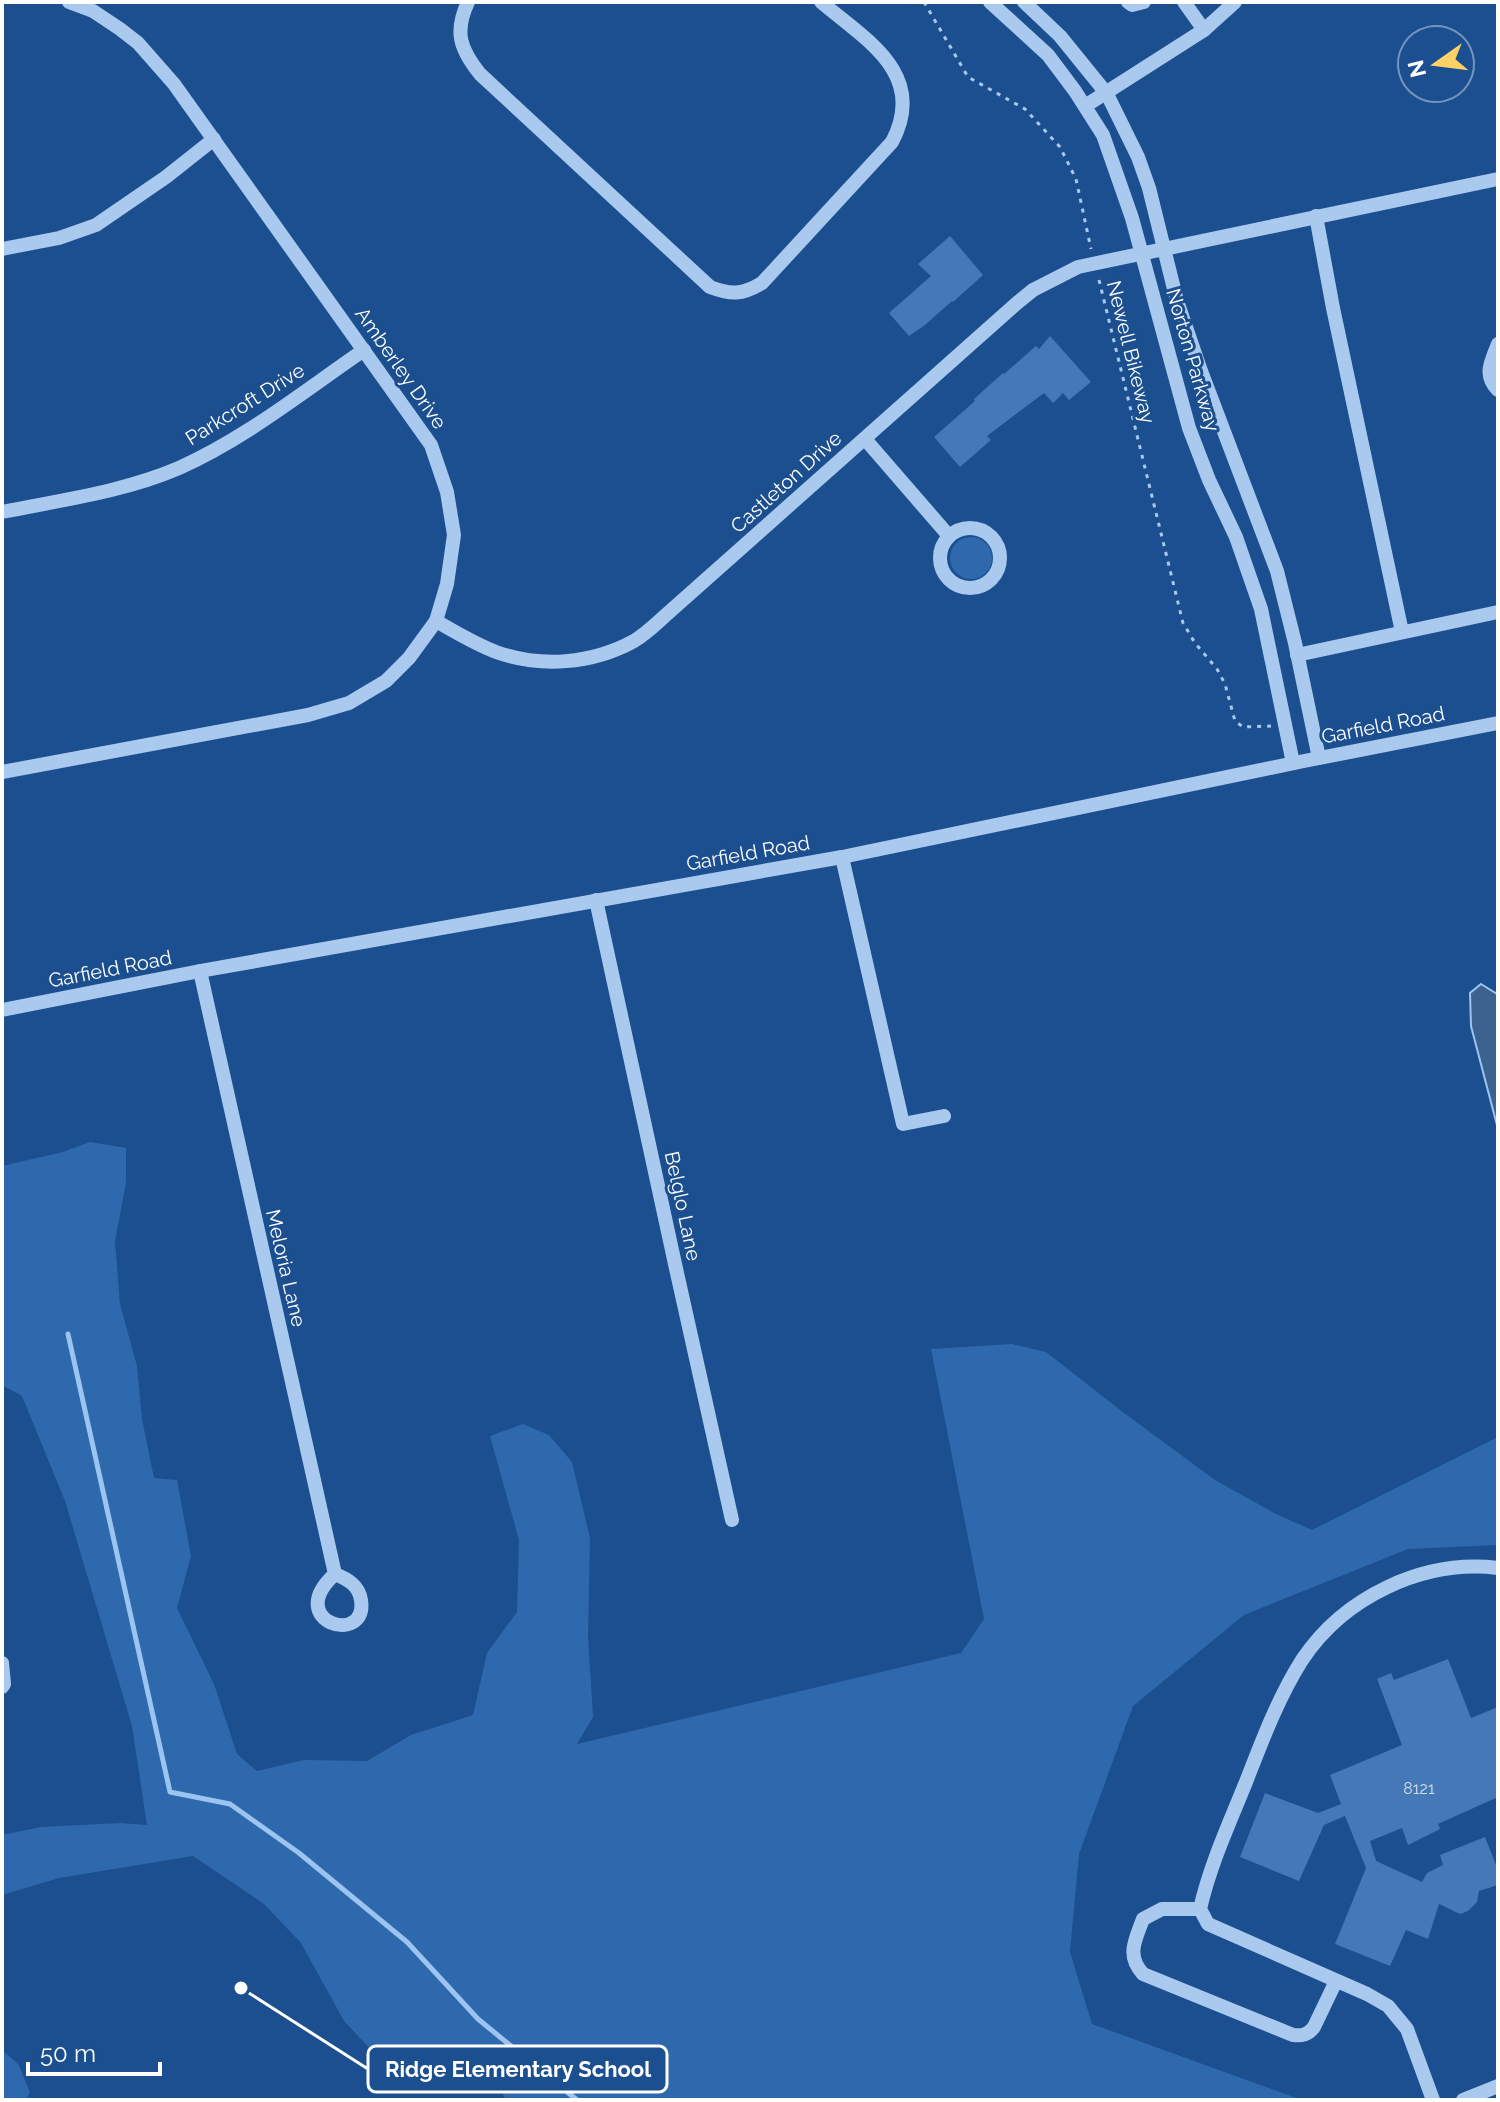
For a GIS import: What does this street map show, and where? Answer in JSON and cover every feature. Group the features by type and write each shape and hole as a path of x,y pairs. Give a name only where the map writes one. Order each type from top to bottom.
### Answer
{"street":[{"name":"Amberley Drive","path":"2,772 252,726 349,703 386,681 409,658 436,621 447,584 454,535 447,492 431,445 214,139 174,84 138,43 93,11 70,2"},
{"path":"468,2 461,18 461,39 471,63 480,74 710,287 729,293 751,290 762,283 892,142 897,132 902,100 892,69 876,47 821,2"},
{"name":"Norton Parkway","path":"990,2 1048,55 1103,135 1142,252 1189,428 1236,537 1261,609 1293,763"},
{"name":"Norton Parkway","path":"1024,2 1060,36 1107,94 1138,157 1149,188 1177,301 1277,571 1319,758"},
{"path":"1128,2 1132,5 1144,2"},
{"path":"1184,2 1204,30"},
{"path":"1085,106 1204,30 1235,2"},
{"path":"2,249 59,238 96,225 166,177 214,139"},
{"name":"Castleton Drive","path":"436,621 497,652 530,661 565,662 613,651 643,635 1033,290 1067,270 1163,247 1498,179"},
{"path":"1316,216 1402,632"},
{"path":"1498,344 1488,370 1491,383 1498,390"},
{"name":"Parkcroft Drive","path":"2,512 93,494 177,469 213,452 259,423 364,350"},
{"path":"865,439 949,536"},
{"path":"976,528 993,538 1000,556 996,575 989,582 974,588 965,588 950,581 944,574 940,559 944,542 949,536 957,530 976,528"},
{"path":"1297,655 1498,612"},
{"name":"Garfield Road","path":"2,1010 200,971 842,857 1498,723"},
{"path":"842,857 903,1124 944,1116"},
{"name":"Belglo Lane","path":"596,900 732,1520"},
{"name":"Meloria Lane","path":"200,971 335,1574"},
{"path":"1433,2100 1407,2029 1388,2006 1208,1924 1200,1909 1207,1880 1272,1718 1303,1658 1328,1629 1355,1606 1382,1589 1422,1573 1477,1566 1498,1568"},
{"path":"2,1663 2,1687"},
{"path":"1200,1909 1162,1909 1143,1919 1132,1950 1135,1965 1143,1974 1302,2036 1314,2027 1336,1981"},
{"path":"1463,2100 1498,2086"}],"path":[{"name":"Newell Bikeway","path":"924,2 968,77 1025,109 1060,147 1076,179 1183,623 1225,684 1235,721 1243,727 1266,727"}],"shaded area":[{"path":"971,537 986,543 992,558 986,573 971,579 956,573 950,558 956,543"},
{"path":"1481,984 1498,996 1498,1129 1471,1026 1470,993"},
{"path":"90,1142 126,1148 126,1183 115,1241 120,1304 137,1366 142,1419 154,1478 177,1480 191,1556 177,1608 214,1684 237,1754 257,1771 304,1760 367,1761 411,1735 473,1715 487,1653 517,1612 519,1540 490,1436 523,1424 549,1435 572,1462 590,1538 588,1637 593,1717 577,1744 961,1653 984,1619 931,1349 1012,1344 1046,1352 1215,1480 1312,1530 1498,1437 1498,1545 1408,1549 1244,1615 1133,1706 1079,1854 1070,1952 1092,2024 1302,2100 506,2100 487,2065 443,2065 391,2071 344,2021 301,1943 264,1904 193,1856 59,1878 2,1895 2,1835 41,1827 120,1823 147,1825 132,1726 65,1501 22,1396 2,1385 2,1166 63,1152"},
{"path":"2,2050 19,2065 30,2093 25,2100 2,2100"}],"building":[{"path":"950,236 983,275 909,336 889,313 931,276 918,264"},
{"path":"1050,336 1091,382 1069,400 1063,393 1053,403 1044,393 987,436 991,440 960,467 934,437 1003,373 1036,346 1039,349"},
{"path":"1448,1659 1471,1718 1498,1707 1498,1797 1438,1824 1440,1829 1408,1845 1402,1828 1370,1841 1376,1861 1422,1882 1427,1873 1443,1865 1440,1855 1485,1837 1498,1870 1498,1885 1479,1891 1477,1902 1460,1914 1439,1904 1428,1939 1406,1930 1390,1966 1335,1944 1366,1868 1345,1816 1324,1825 1299,1881 1240,1857 1265,1793 1318,1813 1341,1804 1330,1775 1402,1745 1377,1679 1391,1673 1394,1680"}],"waterway":[{"path":"68,1334 170,1792 230,1804 299,1853 407,1942 478,2019 577,2100"}],"place":[{"name":"Ridge Elementary School","path":"241,1988"}]}
